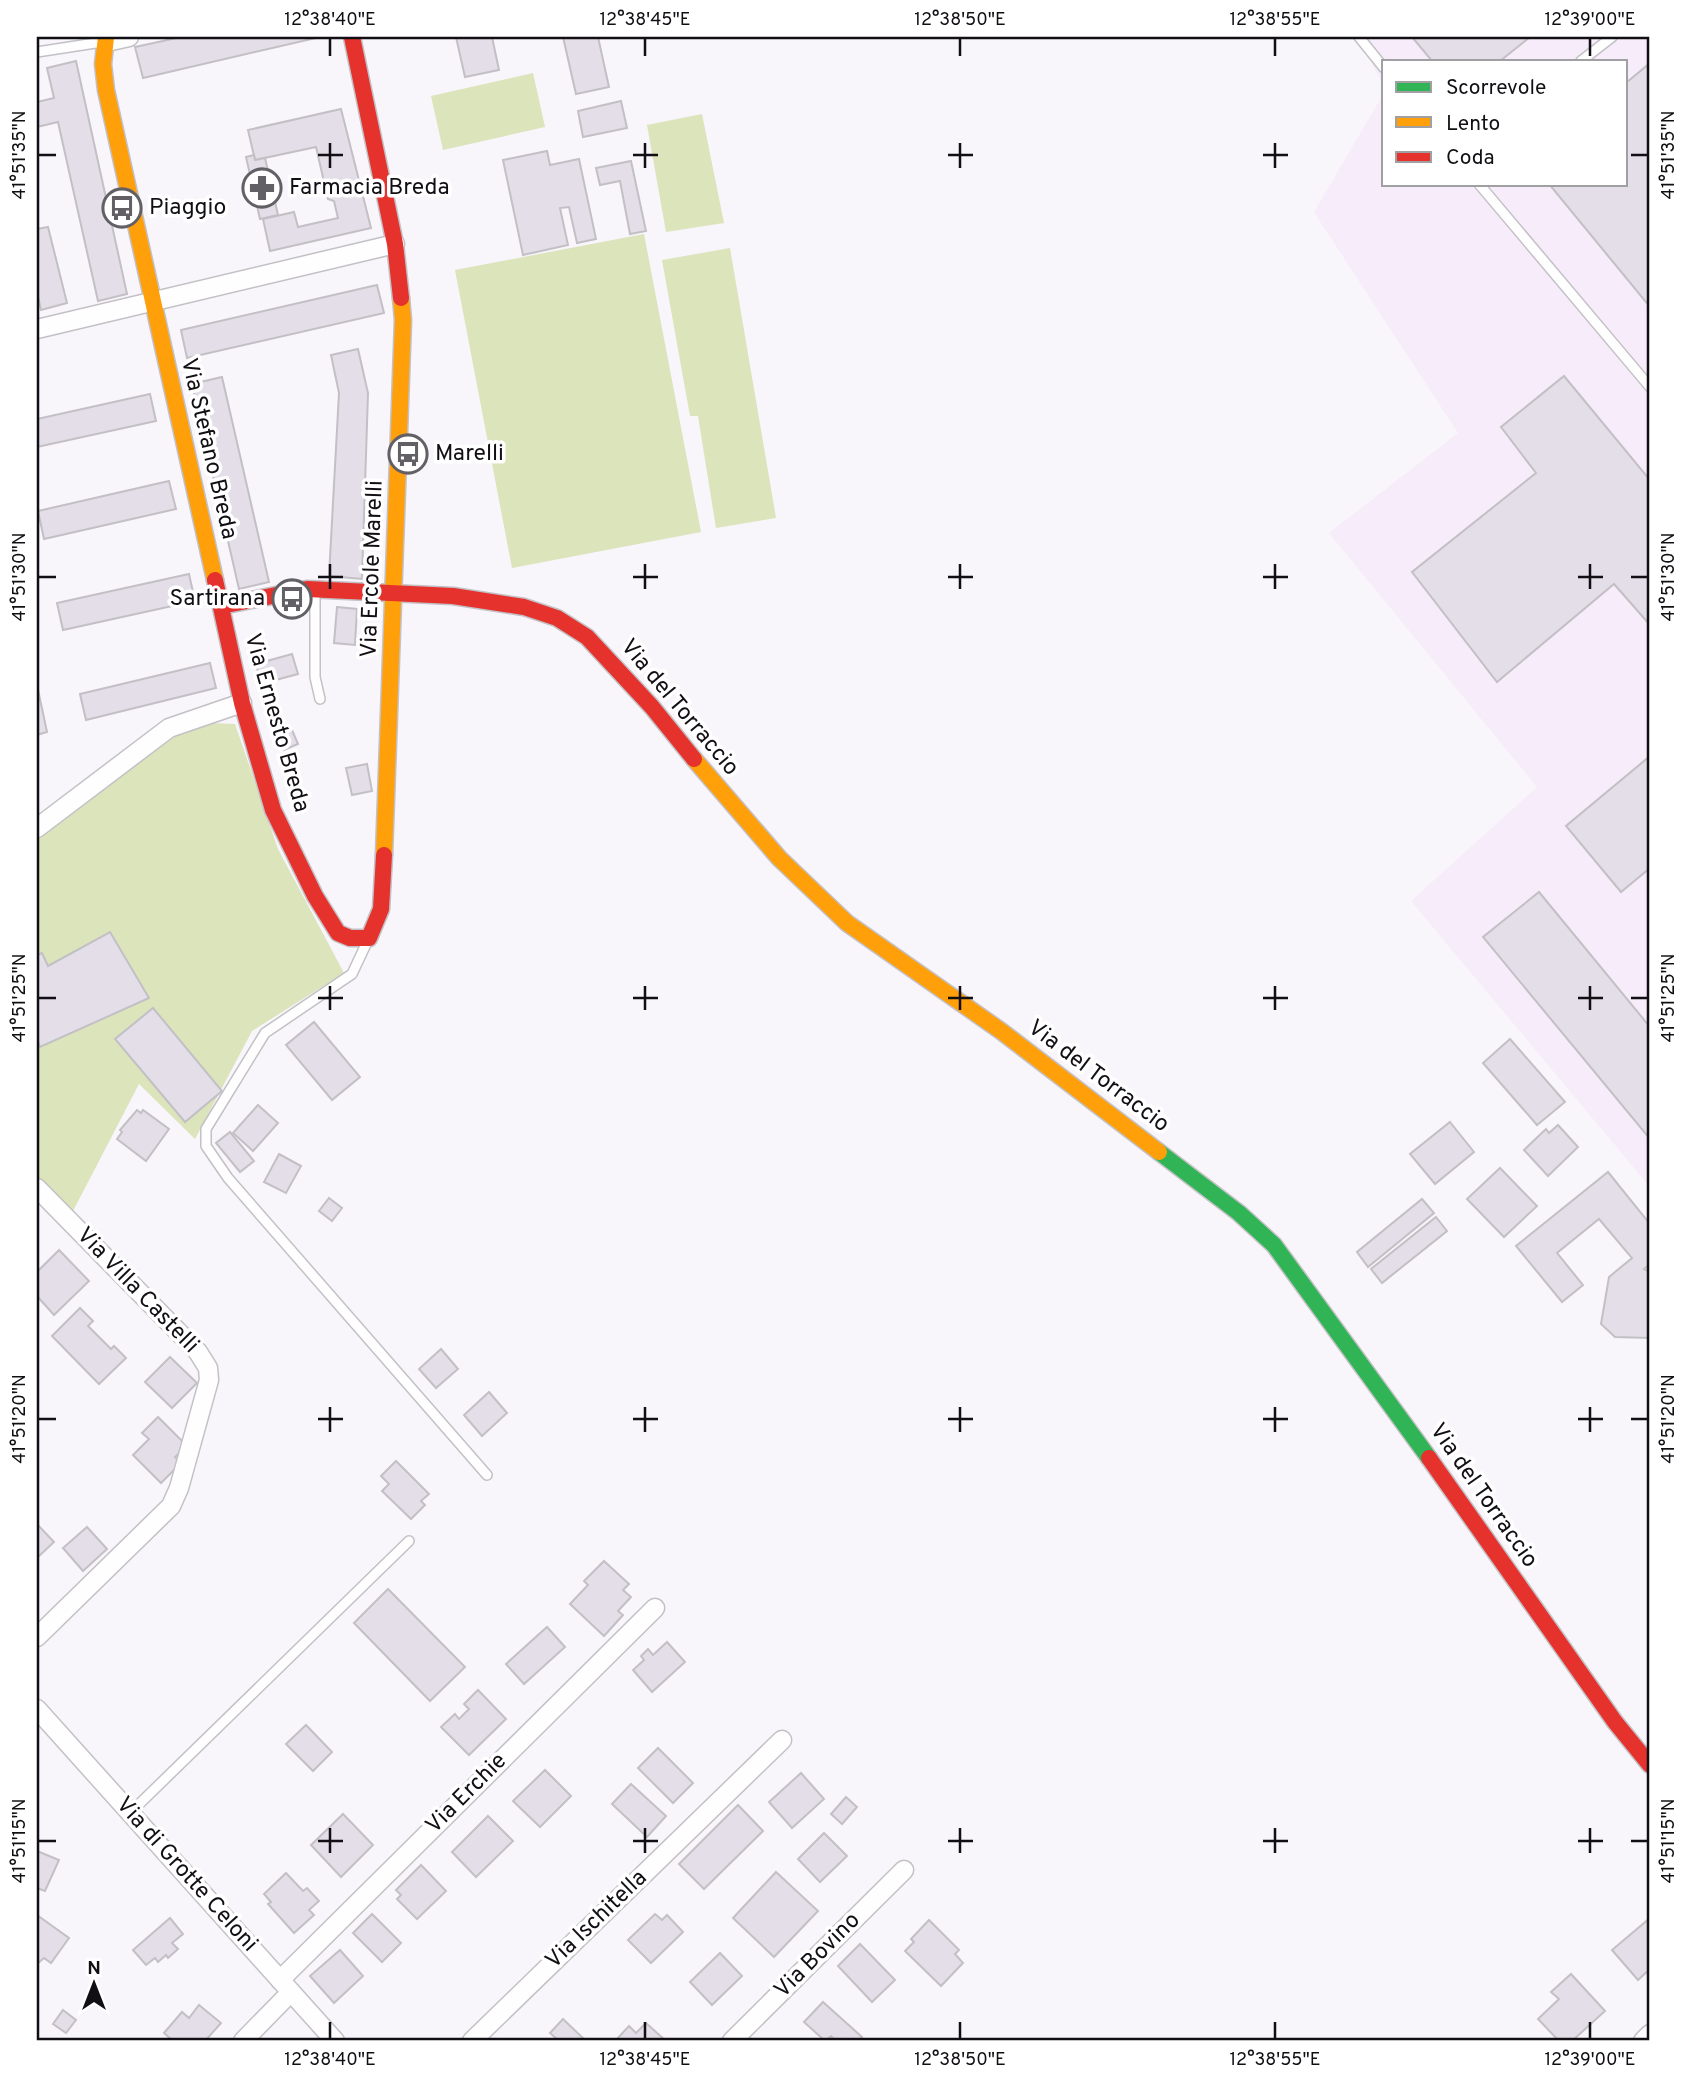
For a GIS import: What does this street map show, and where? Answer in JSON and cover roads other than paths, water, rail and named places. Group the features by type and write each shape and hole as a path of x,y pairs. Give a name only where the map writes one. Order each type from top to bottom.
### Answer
{"street":[{"path":"107,39 129,37"},
{"name":"Via Ercole Marelli","path":"352,37 395,244 402,320 392,592 390,743 381,909 369,938"},
{"name":"Via Stefano Breda","path":"107,39 103,64 106,90 221,607"},
{"path":"37,328 395,244"},
{"name":"Via del Torraccio","path":"221,607 267,595 315,590 453,596 524,607 558,618 587,636 652,707 719,790 779,858 847,923 1001,1031 1238,1213 1274,1245 1349,1345 1615,1722 1650,1765"},
{"name":"Via Ernesto Breda","path":"221,607 242,703 273,810 315,896 338,933 350,938 369,938"},
{"path":"37,828 169,728 242,703"},
{"name":"Via Villa Castelli","path":"37,1188 198,1352 208,1368 209,1380 172,1506 37,1637"},
{"name":"Via Erchie","path":"243,2041 286,1986 655,1608"},
{"name":"Via di Grotte Celoni","path":"37,1709 335,2041"},
{"name":"Via Ischitella","path":"472,2041 782,1740"},
{"name":"Via Bovino","path":"732,2041 904,1870"},
{"path":"1643,2041 1650,2034"}],"lane":[{"path":"1359,37 1382,66"},
{"path":"1582,60 1612,37"},
{"path":"37,52 107,39"},
{"path":"1481,186 1650,387"},
{"path":"315,590 315,677 320,699"},
{"path":"369,938 352,974 275,1024 257,1044 206,1129 206,1146 228,1178 487,1475"},
{"path":"130,1813 409,1541"}],"place":[{"name":"Farmacia Breda","path":"262,188"},
{"name":"Piaggio","path":"122,208"},
{"name":"Marelli","path":"408,454"},
{"name":"Sartirana","path":"292,599"}]}
